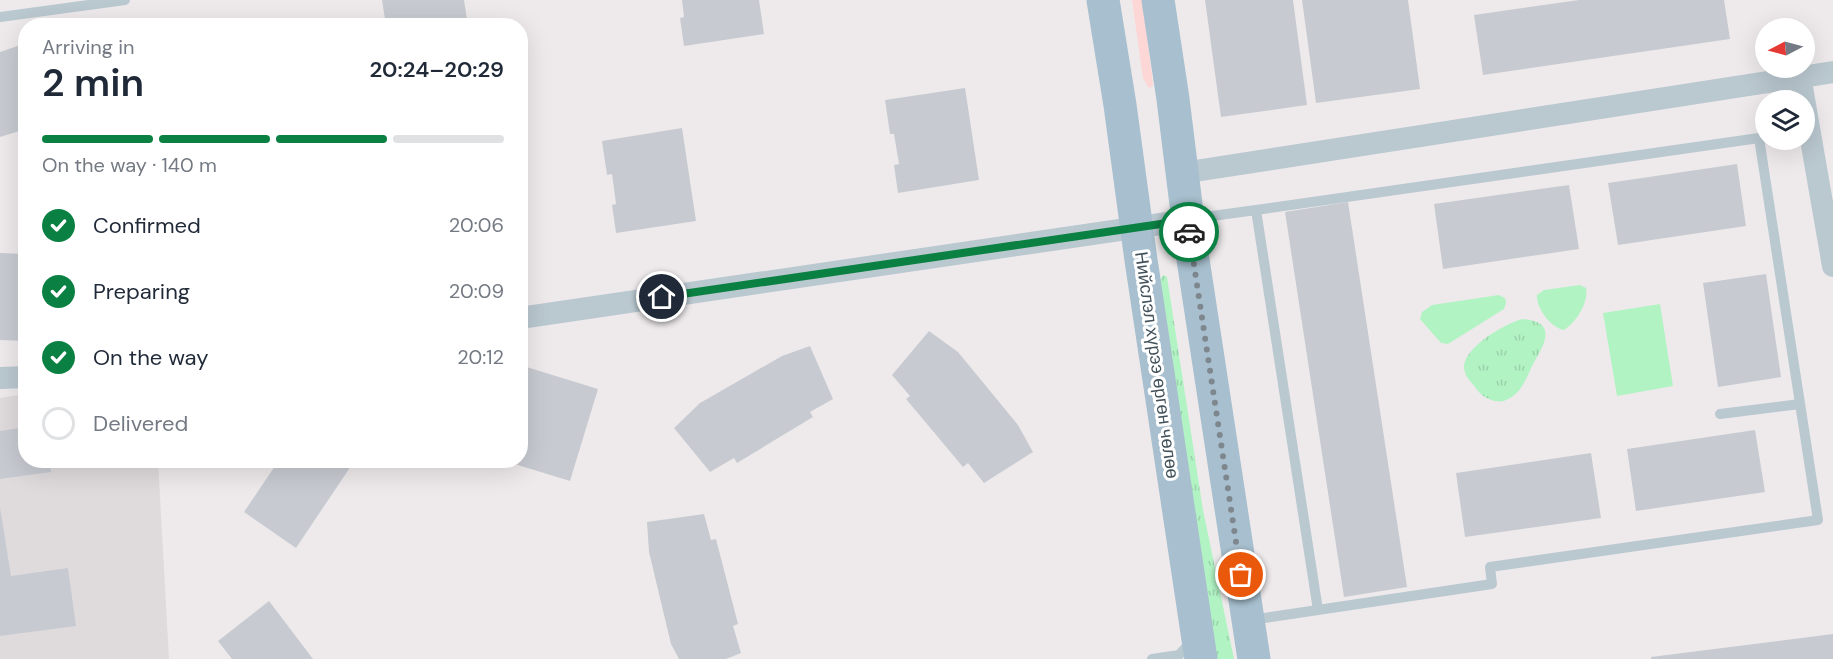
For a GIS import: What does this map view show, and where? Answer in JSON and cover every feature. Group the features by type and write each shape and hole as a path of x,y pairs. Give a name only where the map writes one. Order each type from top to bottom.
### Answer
{"main road":[{"name":"Нийслэл хүрээ өргөн чөлөө","path":"1103,0 1199,646"},
{"path":"1158,0 1188,220 1254,659"},
{"path":"1130,180 1182,172"}],"street":[{"path":"1815,74 1833,72"},
{"path":"1182,172 1787,78"},
{"path":"1800,78 1833,266"},
{"path":"528,317 1188,220"},
{"path":"0,378 18,377"}],"lane":[{"path":"0,17 92,2 124,0"},
{"path":"1188,220 1759,138 1818,520 1490,567 1492,584 1248,621"},
{"path":"1256,210 1318,610"},
{"path":"1720,414 1800,404"},
{"path":"1152,659 1179,655 1188,647 1199,646"}],"shaded area":[{"path":"1132,0 1142,0 1153,86 1149,88 1143,78"},
{"path":"18,395 18,468 158,468 169,659 0,659 0,398"}],"green space":[{"path":"1163,275 1167,277 1203,510 1234,659 1216,659 1160,280"},
{"path":"1580,285 1586,288 1586,299 1581,312 1564,330 1554,326 1539,306 1537,295 1544,290"},
{"path":"1499,295 1505,298 1504,309 1448,344 1441,343 1420,319 1422,312 1432,305"},
{"path":"1660,304 1673,386 1617,396 1603,313"},
{"path":"1522,319 1541,324 1546,335 1544,342 1523,385 1516,394 1502,401 1489,399 1479,392 1466,376 1464,367 1466,359 1487,337 1506,325"}],"building":[{"path":"382,0 464,0 467,18 385,18"},
{"path":"682,0 759,0 764,34 684,46 680,18 684,17"},
{"path":"1205,0 1293,0 1307,105 1221,117"},
{"path":"1302,0 1408,0 1420,89 1316,103"},
{"path":"1579,0 1724,0 1730,39 1483,75 1474,15"},
{"path":"18,46 18,131 0,137 0,52"},
{"path":"965,88 979,180 898,193 894,165 899,164 894,134 890,134 885,100"},
{"path":"682,128 696,221 616,233 612,205 616,204 612,174 607,175 602,141"},
{"path":"1737,164 1746,226 1618,245 1608,183"},
{"path":"1569,185 1579,249 1443,269 1434,204"},
{"path":"1348,202 1407,587 1344,597 1285,212"},
{"path":"0,253 18,254 18,341 0,340"},
{"path":"1766,274 1781,377 1718,387 1703,283"},
{"path":"929,331 958,352 1018,425 1033,452 984,483 968,463 963,467 906,399 910,396 892,375"},
{"path":"810,346 833,399 810,412 813,417 737,463 734,458 710,472 674,428 700,403 782,356"},
{"path":"528,367 598,389 570,481 528,468"},
{"path":"18,428 18,468 51,468 51,472 0,479 0,431"},
{"path":"1755,430 1765,492 1636,511 1627,449"},
{"path":"1591,453 1601,518 1465,537 1456,473"},
{"path":"274,468 350,468 296,548 244,512"},
{"path":"0,507 11,576 68,568 76,626 0,636"},
{"path":"704,514 711,540 716,539 738,624 733,626 741,653 726,659 679,659 671,644 649,552 647,522"},
{"path":"269,601 313,659 232,659 218,641"},
{"path":"1833,634 1833,659 1651,659 1651,657"}],"way so far":[{"path":"1189,232 1241,575"}],"route":[{"path":"662,297 1188,220 1189,232"}]}
